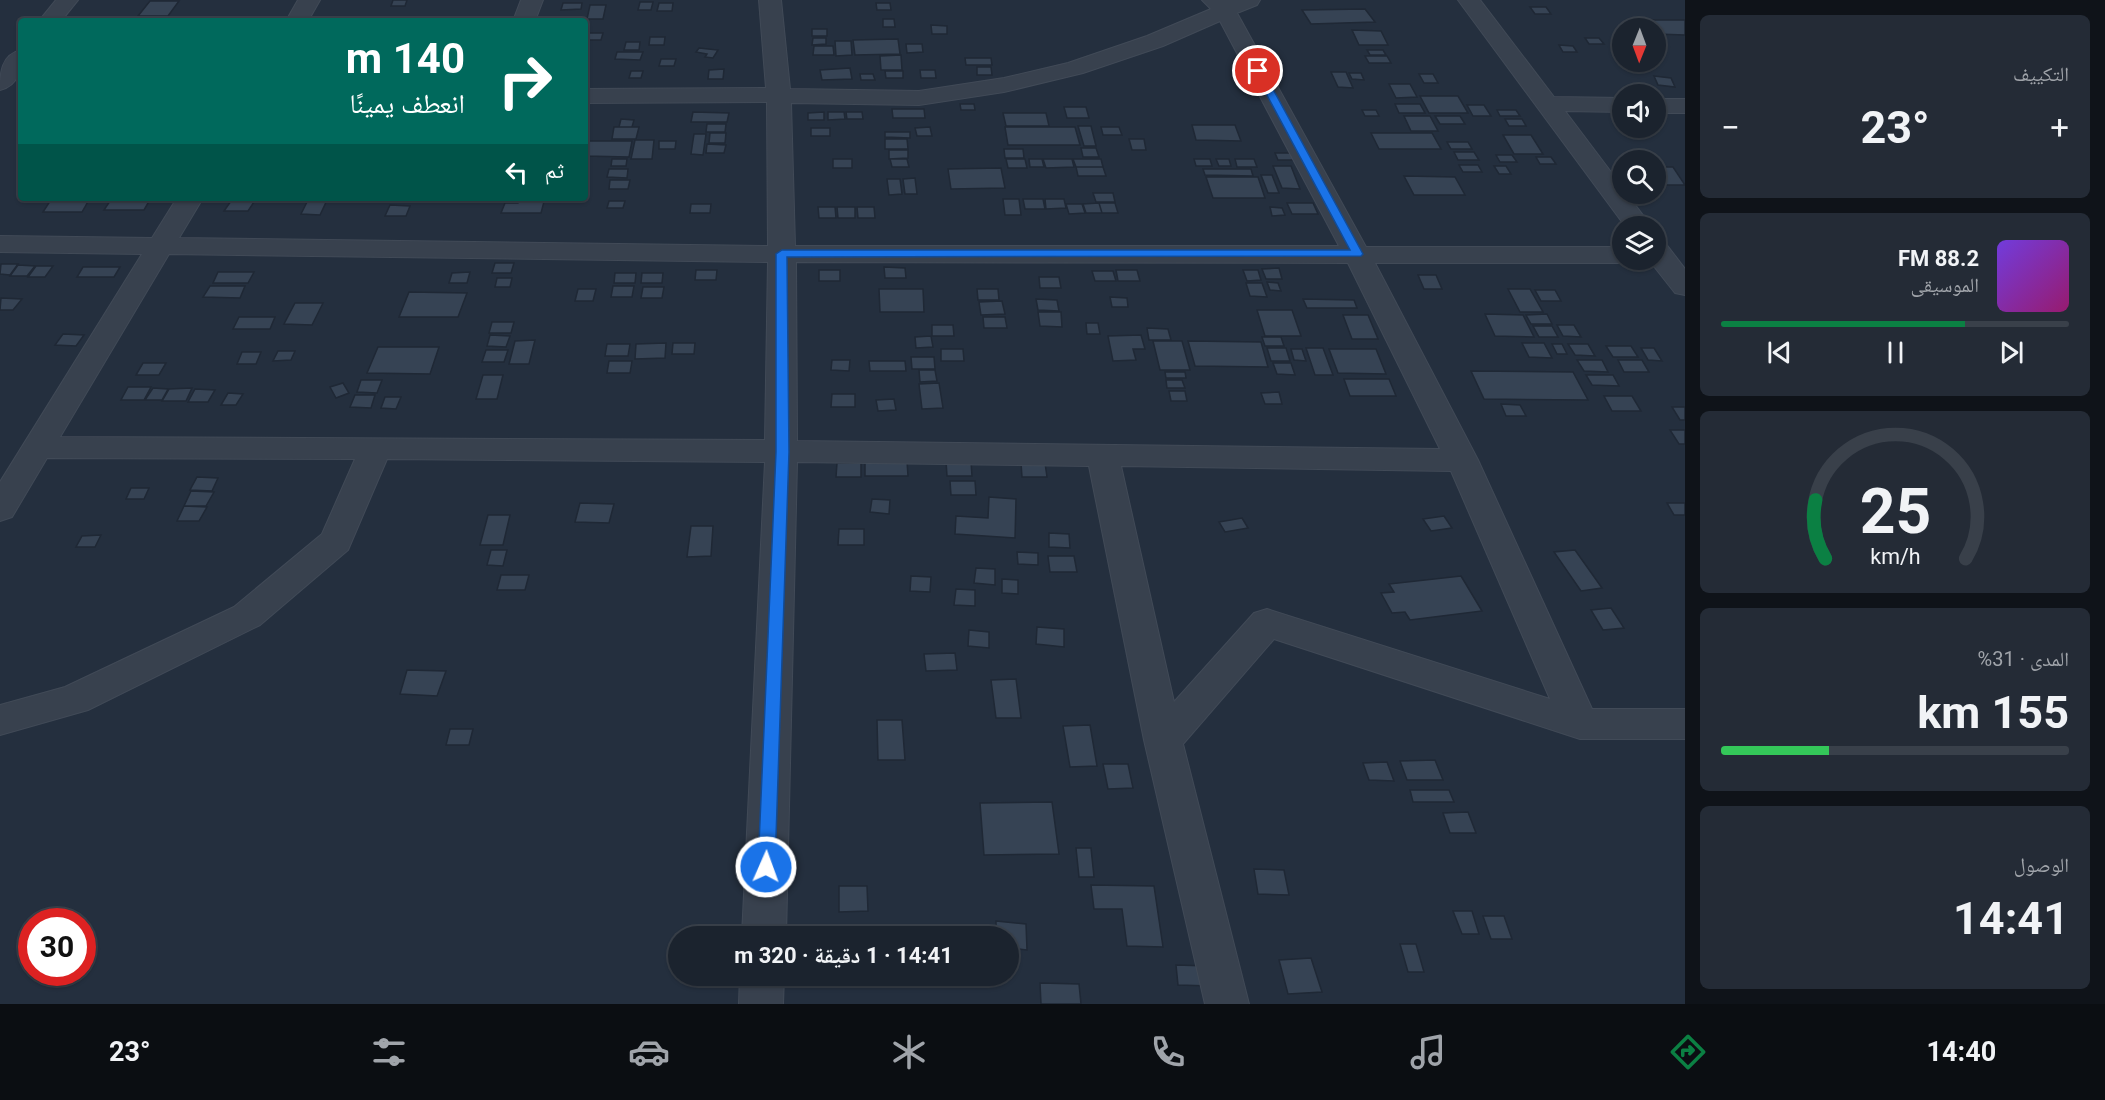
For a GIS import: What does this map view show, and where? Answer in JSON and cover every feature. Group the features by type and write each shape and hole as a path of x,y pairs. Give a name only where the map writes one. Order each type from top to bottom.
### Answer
{"street":[{"path":"52,18 66,0"},
{"path":"299,18 309,0"},
{"path":"525,18 532,0"},
{"path":"764,926 782,452 782,254 777,96 770,0"},
{"path":"588,96 919,98 1004,85 1075,68 1155,41 1219,5 1249,0"},
{"path":"1469,0 1630,216"},
{"path":"1219,5 1357,254 1462,460 1580,724"},
{"path":"0,83 18,61"},
{"path":"1547,105 1612,105"},
{"path":"1666,105 1685,106"},
{"path":"0,509 188,201"},
{"path":"0,244 782,254 1612,255"},
{"path":"1666,257 1685,286"},
{"path":"39,447 1462,460"},
{"path":"0,720 75,699 247,616 336,541 375,449"},
{"path":"1103,455 1163,740 1227,1004"},
{"path":"1163,740 1267,623 1580,724 1685,724"},
{"path":"761,1004 762,986"}],"building":[{"path":"393,0 407,0 405,6 391,6"},
{"path":"150,1 179,1 168,16 138,16"},
{"path":"640,2 653,2 651,10 638,10"},
{"path":"563,3 582,3 581,9 561,10"},
{"path":"659,3 673,3 672,11 657,11"},
{"path":"876,3 890,3 891,10 877,10"},
{"path":"590,5 606,5 603,19 587,18"},
{"path":"1530,7 1546,7 1551,14 1535,14"},
{"path":"1365,9 1375,22 1311,24 1302,10"},
{"path":"883,19 894,19 895,27 883,27"},
{"path":"1666,20 1685,20 1685,35 1666,34"},
{"path":"931,25 947,26 947,34 932,34"},
{"path":"812,29 827,29 827,36 812,36"},
{"path":"1352,30 1381,31 1388,45 1359,45"},
{"path":"589,33 603,33 601,40 588,40"},
{"path":"650,37 665,37 664,45 649,45"},
{"path":"813,38 826,38 826,44 812,45"},
{"path":"1585,38 1599,38 1604,44 1589,44"},
{"path":"898,39 900,54 855,55 853,40"},
{"path":"835,41 851,41 852,55 836,56"},
{"path":"626,42 640,42 639,50 624,50"},
{"path":"906,44 922,44 923,52 907,53"},
{"path":"1559,45 1573,46 1577,52 1563,52"},
{"path":"814,46 833,46 834,55 813,55"},
{"path":"699,48 718,50 713,58 696,52"},
{"path":"1367,50 1383,50 1386,55 1370,55"},
{"path":"617,52 643,52 640,60 615,59"},
{"path":"901,55 902,70 881,70 880,56"},
{"path":"1365,56 1387,56 1391,63 1369,63"},
{"path":"965,58 991,58 992,65 966,65"},
{"path":"661,59 676,59 674,66 659,66"},
{"path":"977,67 991,67 992,75 977,75"},
{"path":"850,68 852,79 822,80 820,70"},
{"path":"724,69 723,79 708,79 709,70"},
{"path":"920,70 935,70 936,78 921,78"},
{"path":"631,71 643,71 641,78 629,78"},
{"path":"885,71 903,71 903,78 886,78"},
{"path":"1331,72 1346,72 1353,88 1338,87"},
{"path":"1349,73 1361,73 1364,80 1352,79"},
{"path":"860,74 873,74 875,80 861,80"},
{"path":"1419,74 1433,74 1438,83 1424,83"},
{"path":"1654,76 1671,78 1675,87 1666,86 1666,84 1658,84"},
{"path":"1389,84 1410,84 1417,97 1396,98"},
{"path":"1420,96 1458,96 1468,113 1429,113"},
{"path":"960,104 974,104 975,110 961,110"},
{"path":"1395,104 1420,104 1425,113 1399,113"},
{"path":"1467,105 1484,105 1491,116 1473,116"},
{"path":"1064,107 1086,107 1089,118 1067,118"},
{"path":"892,109 924,109 925,118 893,118"},
{"path":"1362,110 1376,110 1379,116 1365,116"},
{"path":"1497,110 1516,110 1520,116 1500,116"},
{"path":"693,112 729,113 727,122 691,122"},
{"path":"824,112 824,120 808,120 808,113"},
{"path":"828,112 844,112 845,119 828,120"},
{"path":"846,112 862,112 863,119 847,119"},
{"path":"1003,113 1046,113 1049,126 1006,126"},
{"path":"1404,116 1430,116 1438,131 1411,131"},
{"path":"1435,116 1460,116 1465,124 1440,124"},
{"path":"621,119 634,120 632,127 619,127"},
{"path":"1505,119 1522,119 1526,126 1509,126"},
{"path":"707,124 726,124 725,132 706,132"},
{"path":"1192,125 1235,125 1241,141 1196,140"},
{"path":"1078,126 1091,126 1096,146 1084,146"},
{"path":"614,127 639,127 636,139 612,139"},
{"path":"930,127 932,136 917,136 915,128"},
{"path":"1005,127 1075,127 1080,145 1008,145"},
{"path":"1101,127 1119,127 1122,135 1103,135"},
{"path":"811,128 830,128 830,136 811,136"},
{"path":"885,132 910,132 910,138 885,137"},
{"path":"710,133 726,133 725,143 709,143"},
{"path":"1371,133 1432,133 1441,149 1379,149"},
{"path":"694,134 706,134 703,155 691,154"},
{"path":"1503,135 1531,135 1543,154 1514,154"},
{"path":"885,139 907,139 908,149 885,149"},
{"path":"1129,139 1144,139 1146,150 1132,150"},
{"path":"635,140 654,140 652,159 631,159"},
{"path":"588,141 632,141 629,157 588,156"},
{"path":"659,141 676,141 675,149 659,149"},
{"path":"1447,142 1468,142 1472,149 1451,149"},
{"path":"707,144 726,145 724,153 706,153"},
{"path":"1081,148 1096,148 1099,157 1083,157"},
{"path":"1004,149 1023,149 1024,158 1005,158"},
{"path":"889,150 908,150 908,158 889,159"},
{"path":"1454,152 1474,152 1479,160 1458,160"},
{"path":"1275,153 1295,153 1298,160 1278,160"},
{"path":"1496,155 1512,155 1517,162 1500,162"},
{"path":"1536,157 1551,157 1556,164 1540,164"},
{"path":"612,159 627,159 626,166 611,166"},
{"path":"833,159 852,159 852,168 833,168"},
{"path":"890,159 907,159 909,167 892,167"},
{"path":"1006,159 1025,159 1027,168 1008,168"},
{"path":"1029,159 1042,159 1044,167 1030,167"},
{"path":"1043,159 1072,159 1074,167 1046,168"},
{"path":"1073,159 1101,159 1103,167 1076,167"},
{"path":"1194,159 1210,159 1212,166 1196,166"},
{"path":"1216,159 1229,159 1231,166 1219,166"},
{"path":"1235,159 1254,159 1257,167 1237,167"},
{"path":"1459,165 1478,165 1482,172 1463,172"},
{"path":"1273,166 1291,166 1300,189 1282,188"},
{"path":"1494,166 1506,166 1511,174 1499,174"},
{"path":"1076,167 1103,167 1106,176 1078,176"},
{"path":"1666,167 1673,167 1685,185 1666,185"},
{"path":"1001,168 1005,188 951,189 948,169"},
{"path":"609,169 628,169 627,178 607,177"},
{"path":"1203,169 1251,169 1253,176 1205,175"},
{"path":"1261,175 1272,175 1279,193 1268,193"},
{"path":"1404,176 1455,177 1465,195 1414,195"},
{"path":"1206,177 1258,177 1265,198 1213,198"},
{"path":"915,178 917,194 905,194 903,179"},
{"path":"887,179 900,179 902,194 889,195"},
{"path":"610,180 630,180 628,189 609,189"},
{"path":"1093,193 1113,193 1115,202 1096,202"},
{"path":"1003,199 1019,199 1021,215 1005,215"},
{"path":"1023,199 1043,199 1045,209 1025,209"},
{"path":"1045,199 1064,199 1066,208 1046,209"},
{"path":"50,201 88,201 82,212 43,212"},
{"path":"110,201 149,201 144,210 104,210"},
{"path":"231,201 254,202 248,211 224,211"},
{"path":"308,201 327,201 320,215 301,214"},
{"path":"519,201 544,201 541,213 501,213 505,203 518,203"},
{"path":"609,201 625,201 623,208 607,208"},
{"path":"1099,203 1115,203 1118,213 1102,213"},
{"path":"1099,203 1102,213 1086,213 1083,204"},
{"path":"1287,203 1313,203 1318,214 1292,214"},
{"path":"691,204 711,204 710,213 690,213"},
{"path":"1066,204 1082,204 1085,213 1069,214"},
{"path":"390,205 410,206 406,216 385,216"},
{"path":"818,207 835,207 836,218 819,218"},
{"path":"837,207 855,207 855,218 838,218"},
{"path":"857,207 874,207 875,218 858,218"},
{"path":"1270,207 1282,208 1285,215 1272,216"},
{"path":"495,263 514,263 511,273 492,273"},
{"path":"1,264 18,264 10,275 0,274"},
{"path":"18,265 35,266 27,276 10,276"},
{"path":"36,266 53,266 45,277 28,277"},
{"path":"83,267 120,267 114,277 77,277"},
{"path":"884,267 905,268 906,278 885,278"},
{"path":"1279,268 1282,279 1266,279 1262,269"},
{"path":"696,270 717,270 716,280 695,280"},
{"path":"819,270 840,270 840,281 819,281"},
{"path":"1116,270 1137,270 1140,281 1118,281"},
{"path":"1243,270 1258,270 1261,280 1247,281"},
{"path":"1092,271 1113,271 1116,281 1095,281"},
{"path":"218,272 254,272 248,283 213,283"},
{"path":"470,272 467,283 449,283 452,273"},
{"path":"615,273 636,273 635,283 614,283"},
{"path":"642,273 663,273 662,283 641,283"},
{"path":"1418,275 1436,275 1442,289 1424,289"},
{"path":"1039,277 1059,277 1061,288 1040,288"},
{"path":"497,278 512,278 510,287 495,287"},
{"path":"1267,282 1278,283 1281,291 1270,290"},
{"path":"1246,283 1262,283 1267,297 1250,296"},
{"path":"210,286 245,286 240,298 203,297"},
{"path":"613,286 634,286 632,297 611,297"},
{"path":"643,287 664,287 662,298 641,298"},
{"path":"578,289 596,289 593,301 575,301"},
{"path":"879,289 923,289 924,312 880,312"},
{"path":"977,289 998,289 999,300 978,300"},
{"path":"1508,289 1530,289 1543,312 1520,312"},
{"path":"1535,290 1555,290 1561,301 1541,301"},
{"path":"409,292 467,293 458,317 399,317"},
{"path":"1110,297 1127,298 1128,307 1112,307"},
{"path":"1,298 22,299 13,310 0,310"},
{"path":"1036,299 1057,300 1059,311 1038,310"},
{"path":"1303,299 1354,300 1357,308 1307,308"},
{"path":"1002,301 1005,314 981,315 979,302"},
{"path":"295,303 323,303 312,325 284,324"},
{"path":"1257,310 1292,310 1301,336 1265,336"},
{"path":"1038,312 1061,312 1062,327 1040,326"},
{"path":"1485,314 1523,315 1534,337 1495,336"},
{"path":"1547,314 1552,324 1531,324 1526,315"},
{"path":"1343,315 1368,315 1378,339 1352,339"},
{"path":"239,317 275,317 270,329 233,329"},
{"path":"983,317 1005,317 1007,328 984,328"},
{"path":"492,322 514,322 511,333 489,333"},
{"path":"1086,323 1098,323 1100,334 1087,334"},
{"path":"932,325 953,325 954,336 932,336"},
{"path":"1557,325 1574,325 1581,337 1563,336"},
{"path":"1533,326 1552,326 1558,337 1539,337"},
{"path":"1147,328 1168,329 1171,340 1149,340"},
{"path":"63,334 84,335 76,346 55,345"},
{"path":"490,335 510,336 506,347 487,346"},
{"path":"1141,335 1145,349 1133,349 1136,360 1113,361 1108,336"},
{"path":"931,336 933,347 916,348 915,337"},
{"path":"1262,337 1281,337 1284,346 1265,346"},
{"path":"535,340 529,364 509,364 515,341"},
{"path":"1153,341 1182,341 1190,370 1160,370"},
{"path":"1188,341 1261,342 1268,367 1195,366"},
{"path":"666,343 665,358 635,359 636,344"},
{"path":"673,343 695,343 694,354 672,354"},
{"path":"1522,343 1544,343 1552,358 1529,357"},
{"path":"607,344 630,344 628,356 605,356"},
{"path":"1552,344 1562,344 1567,354 1557,354"},
{"path":"1568,344 1588,344 1595,356 1575,355"},
{"path":"1606,346 1631,346 1638,357 1613,357"},
{"path":"378,347 439,347 430,374 367,373"},
{"path":"1267,348 1286,348 1290,361 1271,361"},
{"path":"1306,348 1323,348 1333,375 1315,375"},
{"path":"1641,348 1654,348 1662,361 1648,360"},
{"path":"941,349 963,349 964,361 941,361"},
{"path":"1291,349 1302,349 1306,361 1294,360"},
{"path":"1329,349 1376,349 1386,374 1338,373"},
{"path":"486,350 508,350 504,362 482,362"},
{"path":"278,351 295,351 291,360 273,361"},
{"path":"242,352 261,352 256,364 237,364"},
{"path":"911,357 934,357 935,369 912,369"},
{"path":"832,360 850,360 849,371 831,370"},
{"path":"1577,360 1602,360 1608,372 1584,371"},
{"path":"1618,360 1642,360 1649,372 1624,372"},
{"path":"609,361 632,361 630,373 607,373"},
{"path":"869,361 905,361 906,371 870,371"},
{"path":"143,363 166,363 159,375 136,375"},
{"path":"1273,363 1291,363 1295,375 1277,374"},
{"path":"919,370 935,370 937,381 920,382"},
{"path":"1471,371 1573,372 1588,400 1484,399"},
{"path":"1165,372 1185,372 1186,378 1166,378"},
{"path":"483,375 503,375 497,399 476,399"},
{"path":"1586,375 1613,375 1619,386 1592,385"},
{"path":"1344,379 1389,379 1396,396 1350,396"},
{"path":"361,380 382,380 377,393 357,392"},
{"path":"1166,380 1182,380 1185,388 1167,388"},
{"path":"343,383 349,393 336,398 330,387"},
{"path":"939,383 943,408 922,409 919,384"},
{"path":"128,387 151,387 144,400 121,400"},
{"path":"153,388 168,389 162,400 145,400"},
{"path":"192,388 186,401 162,401 169,389"},
{"path":"195,389 215,390 208,402 188,402"},
{"path":"1169,391 1185,391 1187,401 1171,401"},
{"path":"1279,392 1282,404 1265,404 1261,393"},
{"path":"228,393 243,394 236,405 221,405"},
{"path":"832,394 855,394 855,407 831,407"},
{"path":"355,395 375,395 371,408 350,407"},
{"path":"1604,396 1632,396 1641,411 1612,411"},
{"path":"385,397 401,397 396,409 381,408"},
{"path":"894,399 896,410 878,411 876,400"},
{"path":"1501,404 1520,405 1526,416 1506,416"},
{"path":"1672,407 1685,407 1685,420 1680,420"},
{"path":"1670,430 1685,430 1685,444 1679,444"},
{"path":"865,461 907,461 908,476 865,476"},
{"path":"946,461 971,462 972,476 947,476"},
{"path":"837,463 861,463 861,477 836,477"},
{"path":"1021,463 1045,463 1047,477 1022,477"},
{"path":"197,477 218,478 212,491 190,490"},
{"path":"950,481 975,481 976,495 951,495"},
{"path":"131,488 149,488 144,499 126,499"},
{"path":"191,491 214,492 206,506 184,506"},
{"path":"989,497 1016,499 1015,538 955,534 956,516 988,518"},
{"path":"872,499 890,500 889,514 870,512"},
{"path":"580,503 614,504 609,523 575,522"},
{"path":"1667,503 1685,503 1685,515 1674,515"},
{"path":"184,506 207,507 199,521 177,521"},
{"path":"488,515 510,515 503,545 480,545"},
{"path":"1444,516 1452,528 1431,531 1423,519"},
{"path":"1242,518 1248,528 1225,532 1219,522"},
{"path":"691,526 713,526 711,556 687,557"},
{"path":"839,529 864,529 864,545 838,545"},
{"path":"1049,533 1069,534 1070,548 1049,547"},
{"path":"101,535 95,547 76,547 82,536"},
{"path":"491,550 507,550 503,566 487,565"},
{"path":"1575,550 1602,588 1581,591 1554,552"},
{"path":"1017,552 1038,553 1038,565 1018,564"},
{"path":"1048,556 1074,556 1077,572 1050,572"},
{"path":"976,568 995,569 995,585 974,583"},
{"path":"501,575 529,575 525,590 497,590"},
{"path":"911,576 931,577 930,592 910,591"},
{"path":"1461,576 1482,611 1410,620 1405,612 1392,613 1381,593 1394,592 1389,584"},
{"path":"1002,579 1018,580 1018,594 1002,593"},
{"path":"956,589 975,590 975,606 954,605"},
{"path":"1611,608 1624,628 1603,630 1591,610"},
{"path":"1037,627 1064,629 1064,647 1036,644"},
{"path":"969,630 989,632 989,648 968,646"},
{"path":"955,653 957,670 926,671 924,654"},
{"path":"407,670 446,671 437,696 400,694"},
{"path":"1016,679 1021,718 996,718 991,680"},
{"path":"877,720 902,720 905,760 878,760"},
{"path":"1090,725 1097,766 1070,767 1063,726"},
{"path":"450,729 473,729 469,745 446,745"},
{"path":"1435,760 1443,780 1407,780 1400,761"},
{"path":"1387,762 1394,781 1369,780 1363,763"},
{"path":"1103,764 1128,764 1133,788 1108,789"},
{"path":"1410,790 1449,790 1454,802 1413,802"},
{"path":"1052,802 1059,854 984,855 980,803"},
{"path":"1468,812 1476,833 1450,833 1443,813"},
{"path":"1076,848 1091,848 1094,877 1079,877"},
{"path":"1254,869 1284,870 1289,895 1258,894"},
{"path":"1091,885 1154,886 1163,947 1127,946 1122,909 1094,909"},
{"path":"839,886 867,886 868,911 839,912"},
{"path":"1453,911 1472,911 1479,934 1462,934"},
{"path":"1483,916 1504,916 1512,939 1491,939"},
{"path":"996,921 1026,924 1027,950 1019,949 1019,926 996,926"},
{"path":"1400,944 1416,944 1424,972 1408,972"},
{"path":"1311,958 1322,992 1288,994 1279,960"},
{"path":"1176,965 1208,966 1211,986 1178,985"},
{"path":"1040,983 1079,984 1081,1004 1041,1004"}],"route":[{"path":"766,867 782,452 782,254 1357,254 1258,71"}]}
